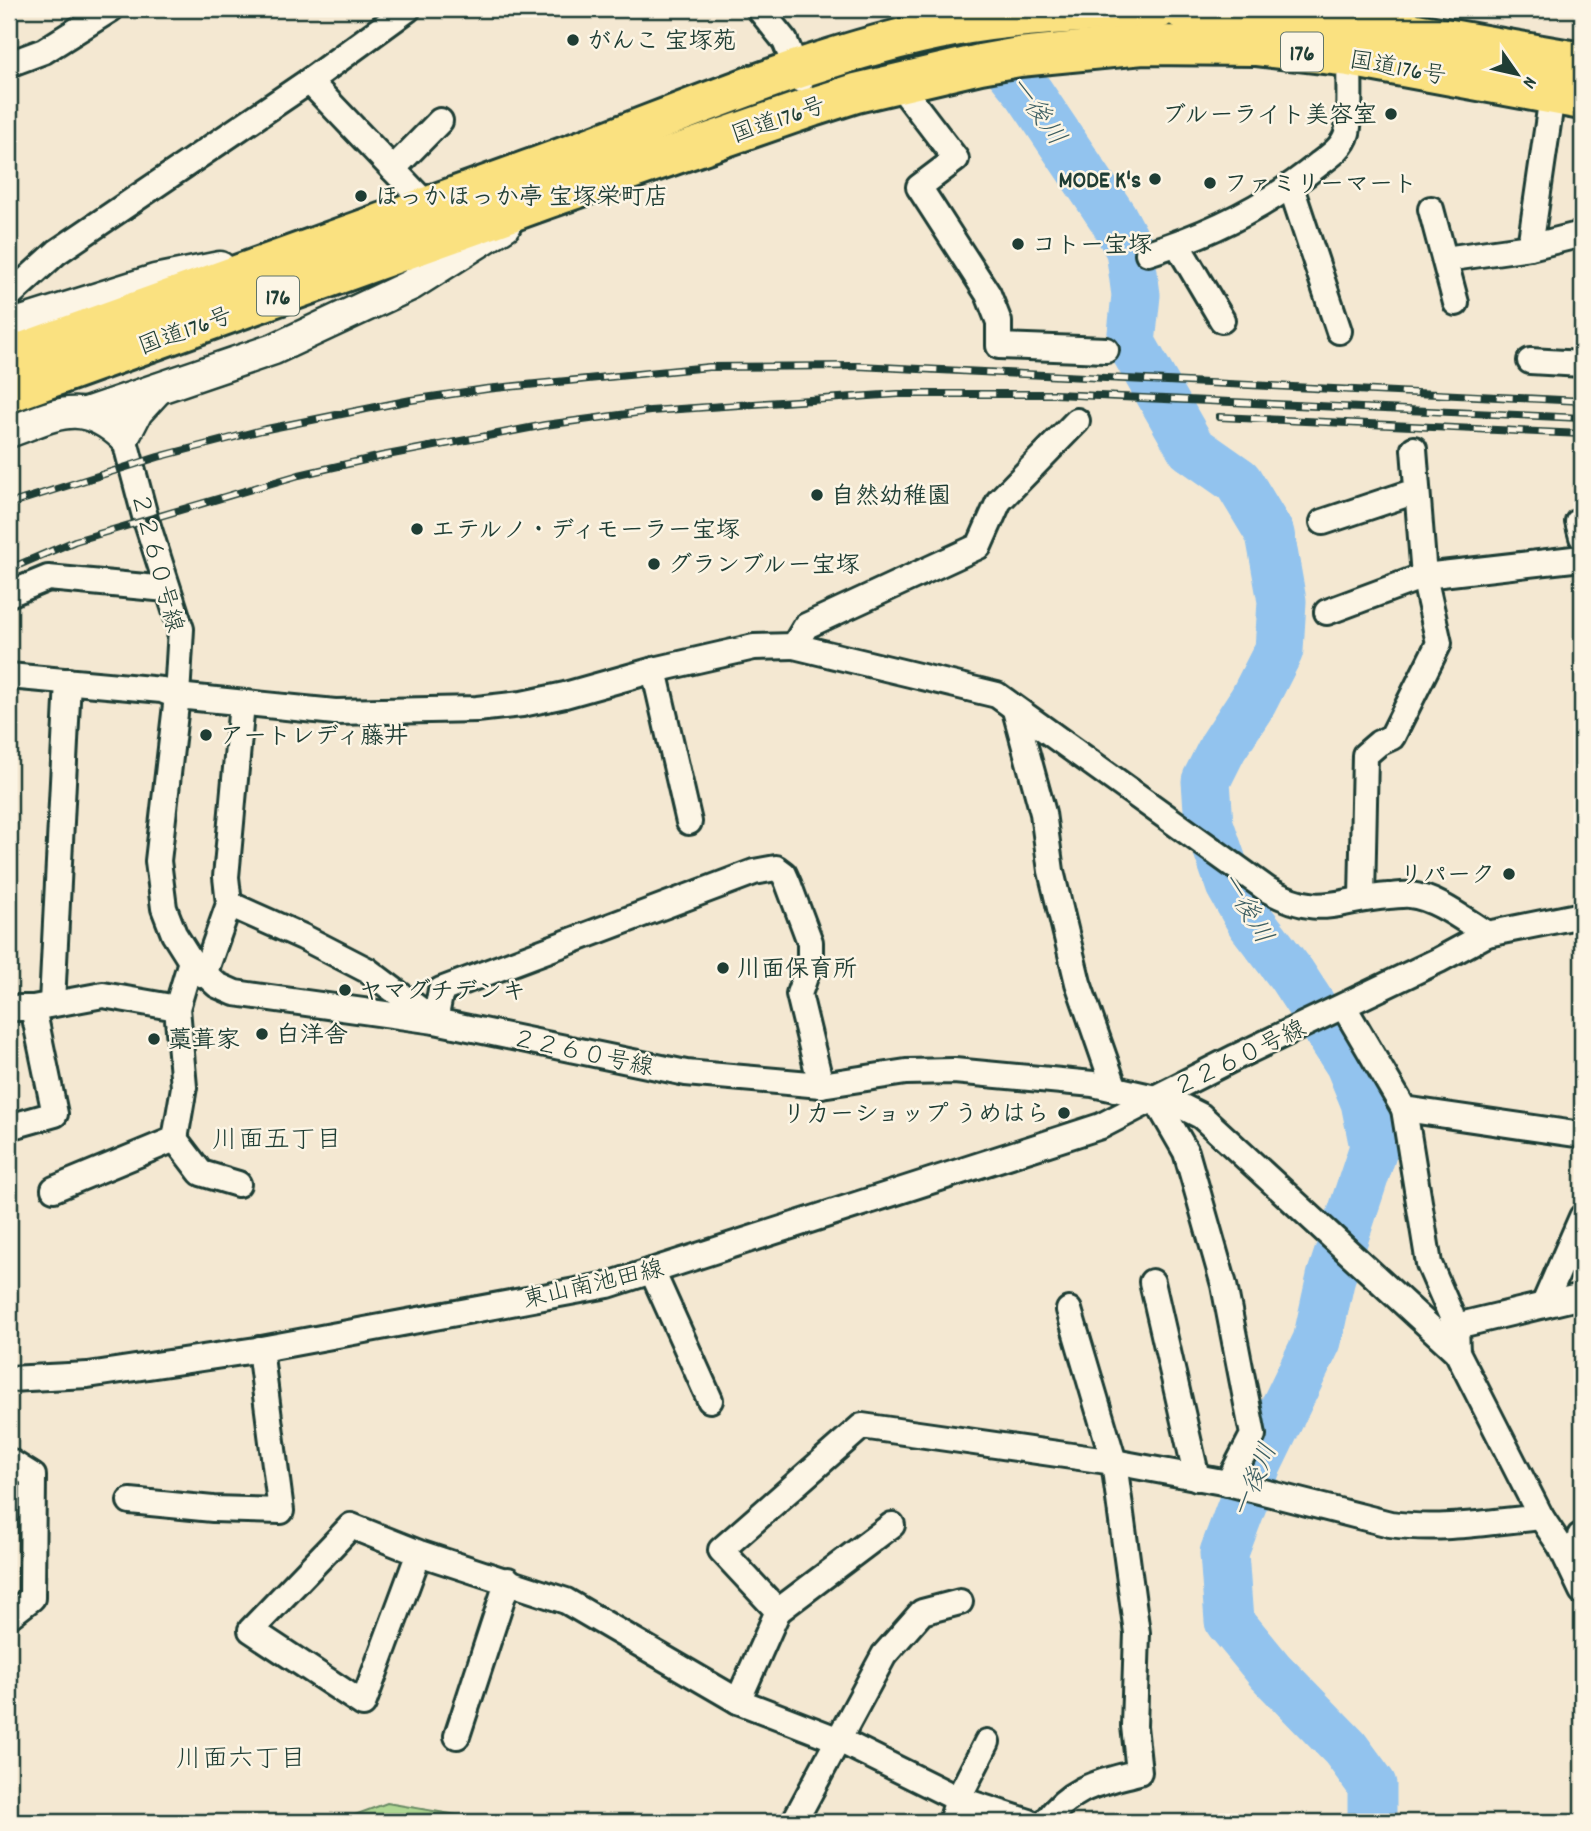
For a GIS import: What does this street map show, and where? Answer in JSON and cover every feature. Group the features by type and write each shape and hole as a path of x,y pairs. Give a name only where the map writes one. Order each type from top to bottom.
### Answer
{"highway":[{"name":"国道176号","path":"9,357 314,248 797,69 883,43 954,27 992,21 1159,9"},
{"name":"国道176号","path":"1181,9 1372,17 1582,62"},
{"name":"国道176号","path":"9,393 547,199 812,107 980,64 1019,57 1143,45 1255,46 1349,57 1567,98"}],"street":[{"path":"9,64 44,51 111,9"},
{"path":"314,248 155,280 20,322 10,291 57,252 309,81 408,9"},
{"path":"759,9 785,41 812,107"},
{"path":"1148,253 1177,244 1239,216 1291,187 1338,149 1347,132 1349,57"},
{"path":"309,81 428,206"},
{"path":"898,83 956,159 919,187 988,294 999,322 999,346 1106,350"},
{"path":"1530,247 1567,98"},
{"path":"393,169 440,121"},
{"path":"1291,187 1339,331"},
{"path":"9,432 65,412 86,413 274,349 411,285 547,199"},
{"path":"1431,209 1456,303"},
{"path":"1445,260 1530,247 1578,235 1582,237"},
{"path":"1177,244 1222,320"},
{"path":"1530,361 1582,364"},
{"path":"86,413 110,424 124,437 137,412 158,388"},
{"path":"794,646 806,626 979,546 999,500 1077,421"},
{"name":"２２６０号線","path":"124,437 181,629 177,696 158,861 164,908 174,934 197,968 234,993 435,1021 686,1073 821,1086 906,1072 954,1072 1093,1084 1155,1098 1488,934 1582,915"},
{"path":"1362,898 1365,755 1392,737 1439,643 1424,576 1414,449"},
{"path":"1323,522 1416,491"},
{"path":"1327,612 1424,576 1582,558"},
{"path":"9,594 48,578 167,589"},
{"path":"9,676 162,690 177,696 335,712 477,709 522,704 565,695 654,670 754,647 794,646 997,695 1268,890 1299,905 1333,907 1362,898 1410,894 1431,901 1488,934"},
{"path":"654,670 688,822"},
{"path":"9,1127 55,1114 31,1006 68,681"},
{"path":"237,1184 201,1173 175,1139 184,1087 177,1008 229,904 226,877 242,703"},
{"path":"1015,710 1043,813 1051,871 1078,983 1115,1089"},
{"path":"229,904 303,937 367,971 435,1021 441,990 754,872 776,868 788,883 810,942 810,962 799,994 821,1086"},
{"path":"31,1006 103,995 177,1008"},
{"path":"1338,1009 1404,1109 1429,1264 1456,1326 1457,1352"},
{"path":"1155,1098 1179,1105 1201,1116 1457,1352 1541,1517 1576,1540 1582,1591"},
{"path":"1155,1098 1186,1152 1224,1285 1253,1434 1230,1484"},
{"name":"東山南池田線","path":"9,1379 88,1375 260,1349 608,1285 1101,1126 1155,1098"},
{"path":"1404,1109 1582,1135"},
{"path":"54,1189 175,1139"},
{"path":"1544,1304 1582,1217"},
{"path":"652,1271 710,1400"},
{"path":"1152,1282 1197,1478"},
{"path":"1456,1326 1582,1296"},
{"path":"1046,1822 1056,1809 1091,1786 1139,1772 1134,1726 1137,1633 1114,1462 1069,1310"},
{"path":"130,1501 213,1509 281,1511 260,1349"},
{"path":"778,1611 721,1550 862,1426 1114,1462 1230,1484 1415,1528 1466,1526 1541,1517"},
{"path":"9,1461 33,1476 33,1490 32,1598 9,1615"},
{"path":"419,1553 363,1704 251,1630 351,1525 419,1553 566,1601 738,1701 839,1740 954,1811 1029,1822"},
{"path":"738,1701 778,1611 892,1525"},
{"path":"457,1736 508,1580"},
{"path":"794,1822 884,1655 922,1612 960,1602"},
{"path":"954,1811 987,1742"}],"green space":[{"path":"387,1803 480,1819 489,1822 336,1822"}],"waterway":[{"name":"一後川","path":"960,9 1029,93 1113,218 1130,250 1136,295 1131,343 1191,448 1238,481 1270,534 1282,601 1279,650 1253,701 1223,747 1206,781 1209,824 1230,885 1251,922 1291,974 1349,1063 1365,1102 1374,1147 1331,1277 1317,1341 1257,1465 1224,1553 1229,1621 1270,1671 1345,1748 1372,1785 1372,1822"}],"railway":[{"path":"9,504 158,457 262,430 411,400 486,389 709,367 858,366 1582,401"},
{"path":"9,569 75,541 299,475 545,425 650,411 898,394 1055,394 1582,418"},
{"path":"1219,417 1582,434"}],"place":[{"name":"がんこ 宝塚苑","path":"573,40"},
{"name":"ブルーライト美容室","path":"1391,114"},
{"name":"MODE K's","path":"1155,179"},
{"name":"ファミリーマート","path":"1210,183"},
{"name":"ほっかほっか亭 宝塚栄町店","path":"361,196"},
{"name":"コトー宝塚","path":"1018,244"},
{"name":"自然幼稚園","path":"817,495"},
{"name":"エテルノ・ディモーラー宝塚","path":"417,529"},
{"name":"グランブルー宝塚","path":"654,564"},
{"name":"アートレディ藤井","path":"206,735"},
{"name":"リパーク","path":"1509,874"},
{"name":"川面保育所","path":"723,968"},
{"name":"ヤマグチデンキ","path":"345,990"},
{"name":"白洋舎","path":"262,1034"},
{"name":"藁葺家","path":"154,1039"},
{"name":"リカーショップ うめはら","path":"1064,1113"}],"district":[{"name":"川面五丁目","path":"277,1138"},
{"name":"川面六丁目","path":"241,1757"}]}
